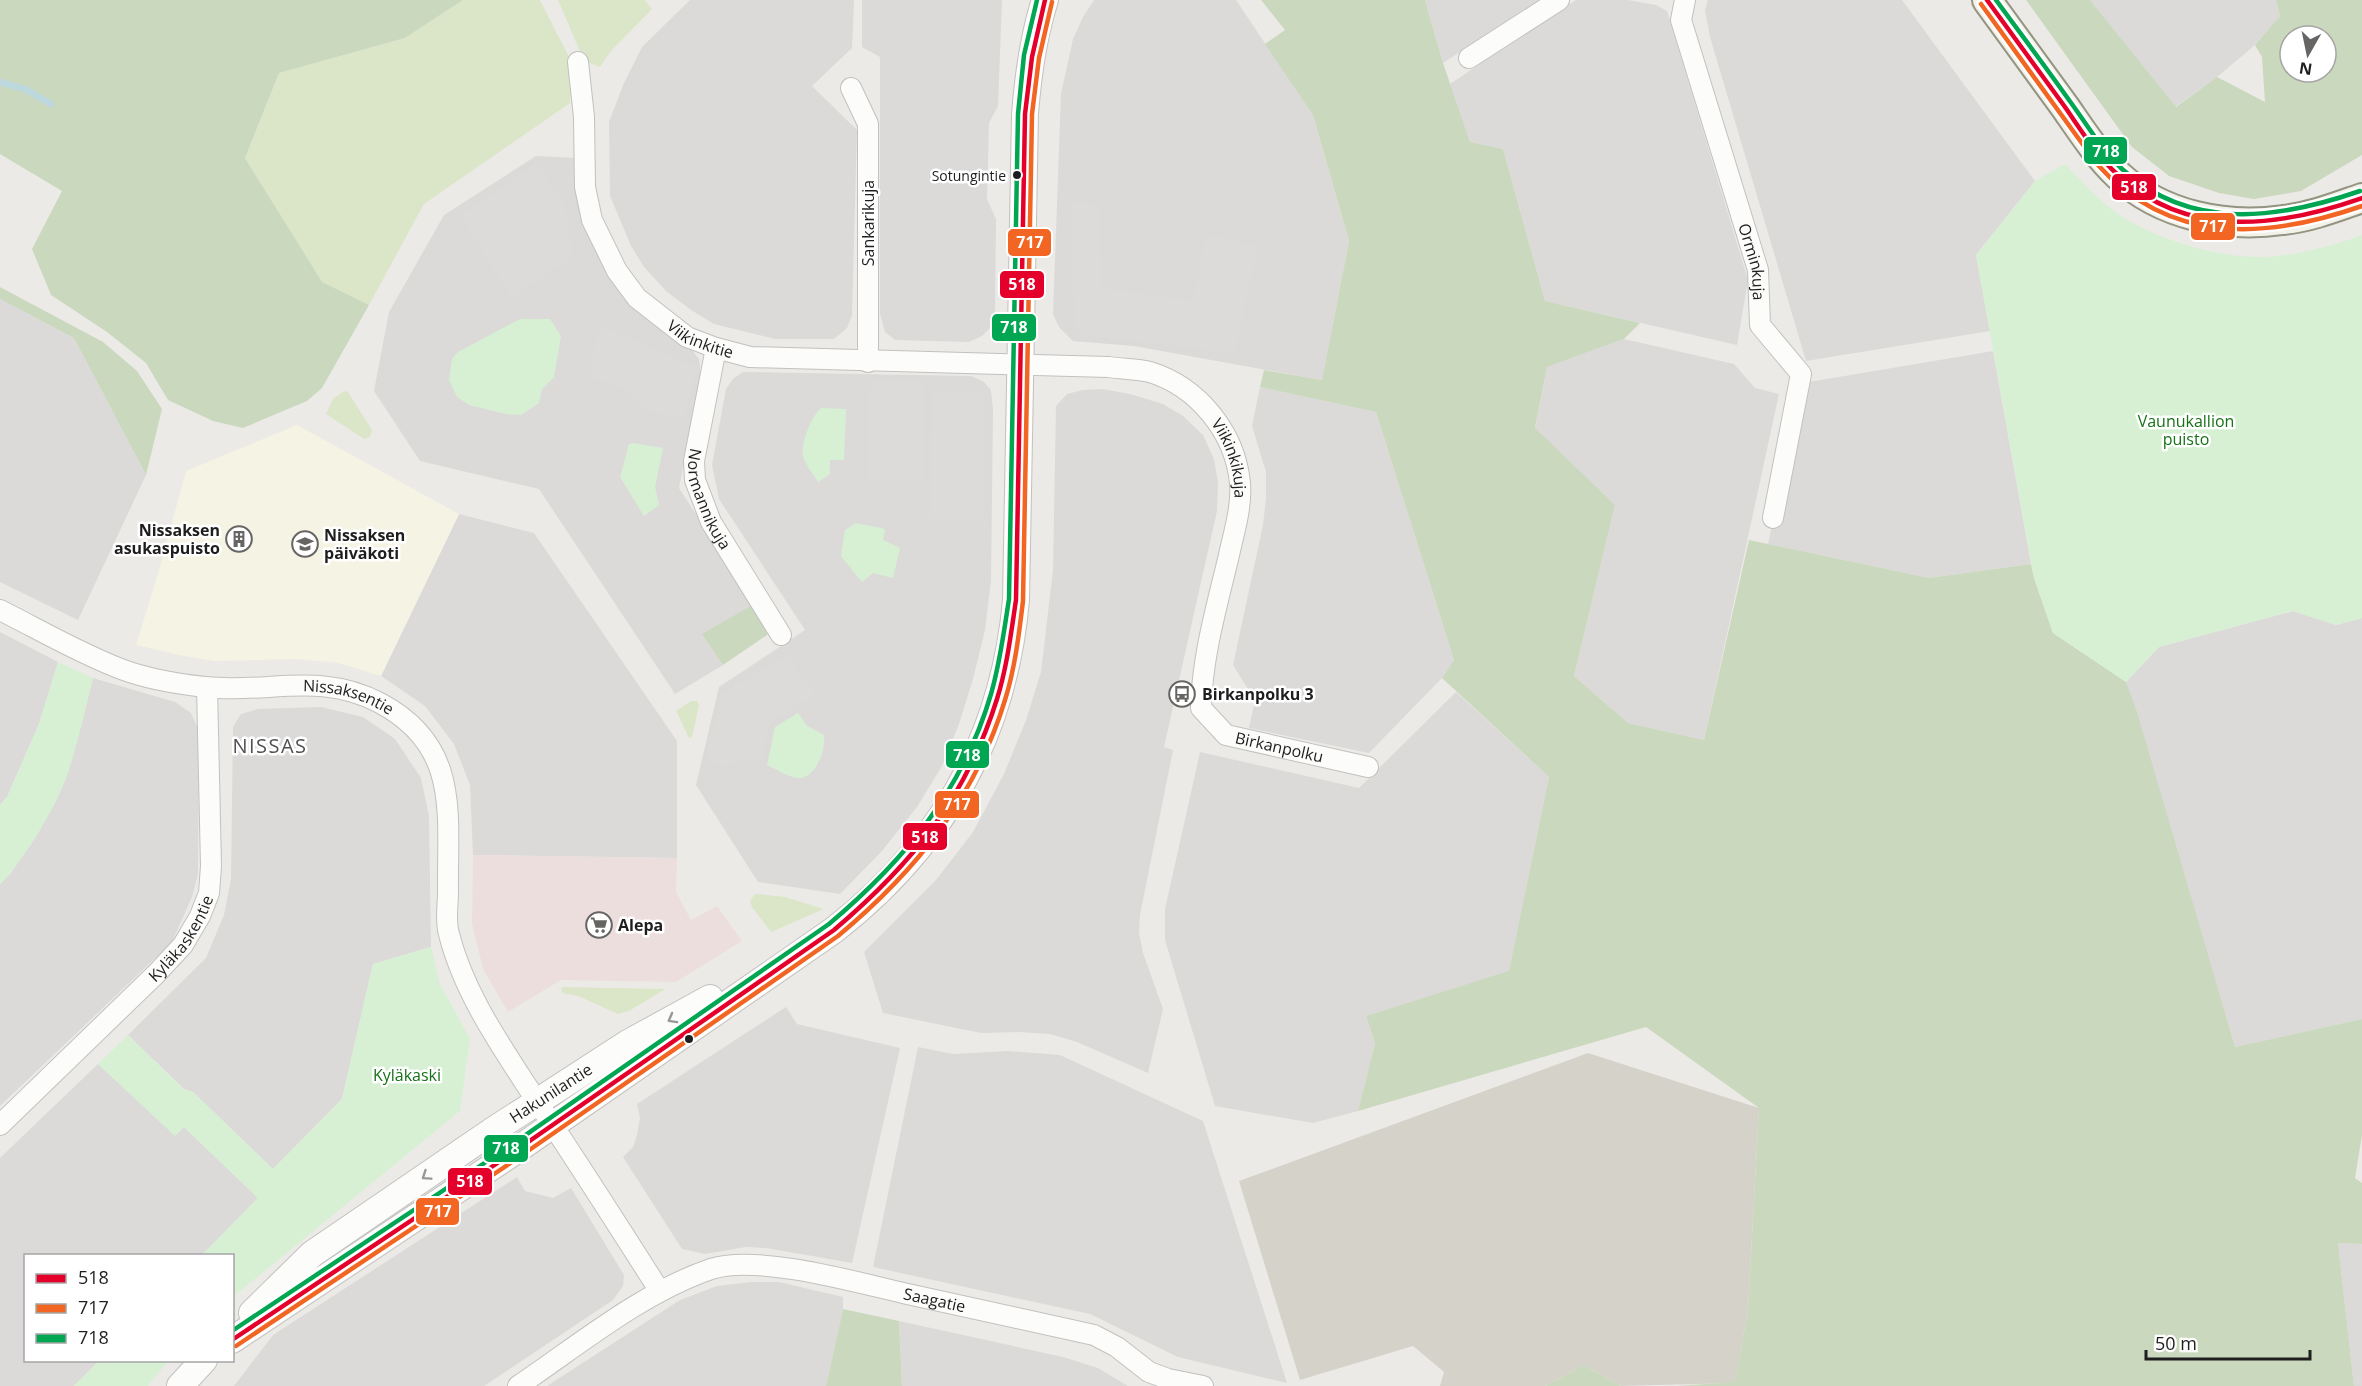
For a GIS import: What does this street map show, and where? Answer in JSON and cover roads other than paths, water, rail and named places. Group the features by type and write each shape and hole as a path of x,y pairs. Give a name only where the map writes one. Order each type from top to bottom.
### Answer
{"main road":[{"path":"1987,0 2095,149 2118,175 2157,203 2185,214 2242,223 2284,220 2319,213 2362,198"}],"street":[{"name":"Hakunilantie","path":"234,1339 552,1125 834,930 882,890 934,828 963,782 982,743 997,704 1007,666 1016,600 1025,114 1030,67 1038,22 1045,0"},
{"path":"1469,58 1559,0"},
{"name":"Orminkuja","path":"1685,0 1681,20 1758,270 1760,325 1801,374 1773,518"},
{"name":"Viikinkitie","path":"578,62 584,117 585,187 592,220 617,271 637,297 687,337 750,357 1021,365"},
{"name":"Sankarikuja","path":"851,88 868,124 868,362"},
{"name":"Normannikuja","path":"716,348 694,461 695,480 711,522 781,635"},
{"name":"Viikinkikuja","path":"1021,365 1109,367 1148,372 1172,381 1200,400 1221,425 1234,454 1240,483 1238,516 1203,667 1201,708"},
{"name":"Nissaksentie","path":"0,610 124,670 207,687 304,684 352,690 382,704 410,725 432,750 442,770 446,788 448,931 458,966 514,1067 552,1125"},
{"name":"Kyläkaskentie","path":"0,1125 156,974 183,945 200,916 209,893 210,866 207,687"},
{"name":"Birkanpolku","path":"1201,708 1226,735 1368,767"},
{"name":"Hakunilantie","path":"234,1330 312,1254 537,1102 628,1043 834,930"},
{"path":"552,1125 659,1290"},
{"name":"Saagatie","path":"518,1386 659,1290 713,1268 746,1264 779,1267 855,1282 1094,1335 1117,1347 1144,1377 1203,1386"},
{"path":"180,1386 202,1362"}],"waterway":[{"path":"0,82 25,89 51,104"}],"place":[{"name":"Sotungintie","path":"1017,175"},
{"name":"Nissaksen asukaspuisto","path":"239,539"},
{"name":"Nissaksen päiväkoti","path":"305,544"},
{"name":"Birkanpolku 3","path":"1182,694"},
{"name":"Alepa","path":"599,925"}],"district":[{"name":"NISSAS","path":"270,745"}],"park label":[{"name":"Vaunukallion puisto","path":"2186,430"},
{"name":"Kyläkaski","path":"407,1075"}]}
